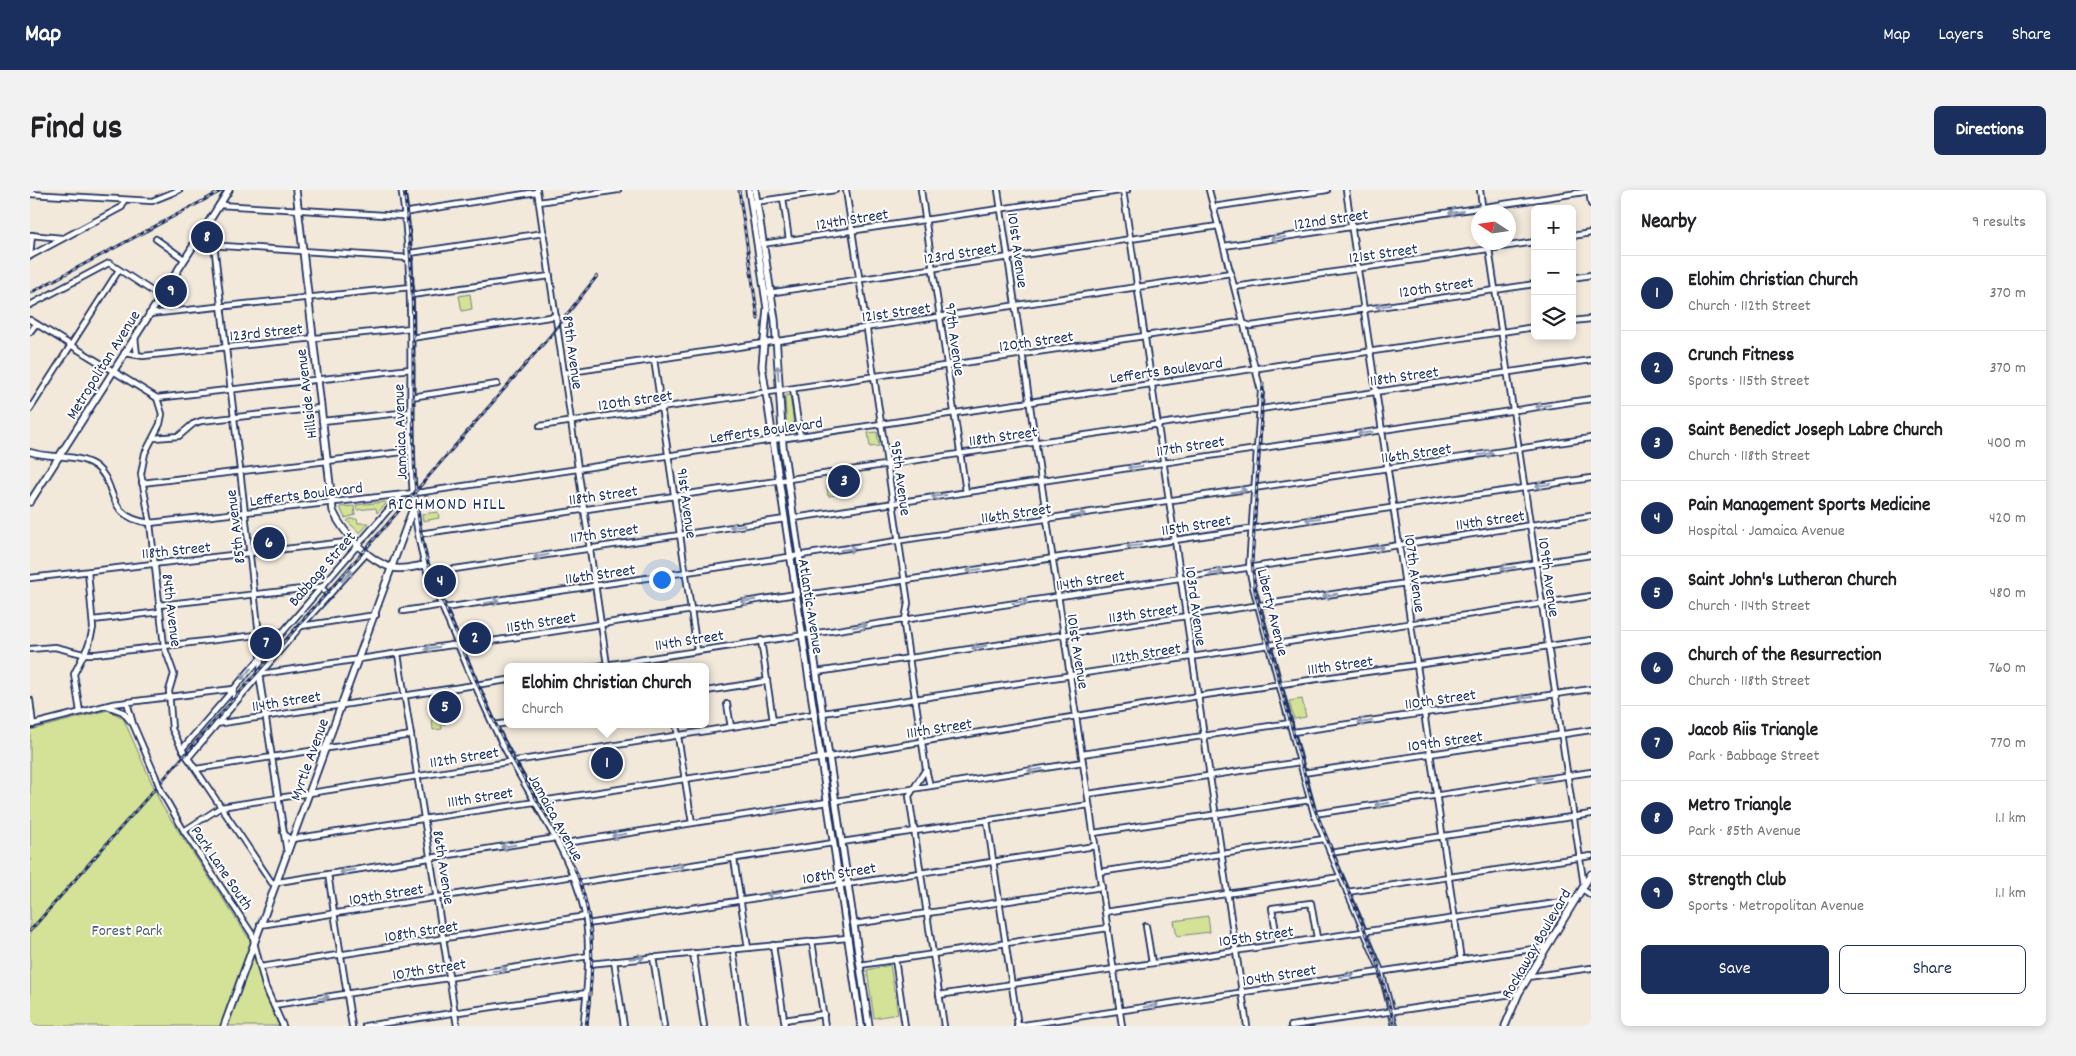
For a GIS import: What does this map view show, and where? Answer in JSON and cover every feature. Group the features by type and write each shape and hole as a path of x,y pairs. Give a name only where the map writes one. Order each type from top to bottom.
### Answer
{"main road":[{"name":"Metropolitan Avenue","path":"30,502 229,190"},
{"name":"Hillside Avenue","path":"296,190 331,503 336,519 352,538 367,553 393,568"},
{"name":"Jamaica Avenue","path":"402,190 410,256 411,451 419,534 425,565 511,762 556,838 577,883 586,916 589,956 584,1026"},
{"name":"Atlantic Avenue","path":"749,190 754,202"},
{"name":"Atlantic Avenue","path":"755,190 754,202 776,341 782,439 870,1026"},
{"name":"Atlantic Avenue","path":"768,293 762,366 860,1026"},
{"name":"Myrtle Avenue","path":"224,1026 292,838 376,616 416,501"},
{"path":"408,523 418,522"},
{"path":"393,568 425,565"},
{"name":"Rockaway Boulevard","path":"1505,1026 1528,977 1591,874"}],"street":[{"path":"30,194 154,201 179,190"},
{"path":"539,202 618,190"},
{"path":"754,202 835,190"},
{"name":"95th Avenue","path":"846,190 899,542 908,608 904,625 930,786"},
{"name":"97th Avenue","path":"922,190 966,492"},
{"name":"101st Avenue","path":"998,190 1122,1026"},
{"name":"124th Street","path":"760,244 1124,190"},
{"name":"103rd Avenue","path":"1124,190 1247,1026"},
{"name":"Liberty Avenue","path":"1208,190 1245,324 1261,391 1249,568 1257,606 1314,814 1381,971 1395,1026"},
{"path":"1213,207 1326,190"},
{"name":"107th Avenue","path":"1346,190 1461,960"},
{"path":"1480,190 1482,205"},
{"path":"219,205 401,216 405,213 537,191"},
{"name":"89th Avenue","path":"537,191 607,663"},
{"path":"1590,191 1591,204"},
{"name":"122nd Street","path":"1511,205 1590,191"},
{"path":"783,198 790,240"},
{"path":"30,256 122,207 124,200"},
{"name":"122nd Street","path":"1224,246 1471,212"},
{"name":"85th Avenue","path":"211,218 259,636 261,674 287,853"},
{"name":"123rd Street","path":"768,293 1218,226"},
{"path":"194,244 302,252 410,256 544,233"},
{"path":"1576,236 1591,234"},
{"path":"30,256 31,235 63,238"},
{"path":"156,239 184,259"},
{"name":"121st Street","path":"1516,245 1531,243"},
{"name":"121st Street","path":"1234,286 1481,250"},
{"name":"109th Avenue","path":"1488,250 1583,888"},
{"path":"30,305 108,263 161,297"},
{"path":"30,409 119,270"},
{"name":"121st Street","path":"564,373 1231,273"},
{"path":"1576,277 1591,275"},
{"path":"411,295 550,276"},
{"name":"120th Street","path":"540,426 1239,322 1250,326 1531,285"},
{"path":"150,314 411,287"},
{"path":"411,338 556,316"},
{"path":"1576,321 1591,319"},
{"path":"30,320 157,398 411,369"},
{"path":"30,332 36,324"},
{"name":"123rd Street","path":"124,353 137,356 411,328"},
{"name":"Lefferts Boulevard","path":"30,452 43,456 76,458 95,466 107,482 111,495 118,507 128,517 150,523 415,493 1531,328"},
{"path":"135,336 137,356"},
{"name":"91st Avenue","path":"654,359 697,650"},
{"name":"118th Street","path":"419,534 1591,360"},
{"path":"411,397 497,384"},
{"path":"793,389 800,436"},
{"name":"84th Avenue","path":"157,398 162,414 154,438 144,458 142,483 150,523 164,646 174,674 169,691 172,729 188,758 272,883 277,882"},
{"name":"117th Street","path":"794,518 1591,399"},
{"path":"154,438 179,436 193,424 201,421 320,408"},
{"path":"322,421 411,412"},
{"name":"116th Street","path":"403,611 596,586 899,542 1591,438"},
{"path":"142,483 411,451"},
{"name":"115th Street","path":"806,595 1591,478"},
{"name":"Babbage Street","path":"182,748 400,494"},
{"name":"114th Street","path":"624,663 760,640 1591,516"},
{"name":"117th Street","path":"428,573 785,519"},
{"name":"118th Street","path":"30,578 250,554 346,542 352,538"},
{"path":"188,758 300,626 367,553"},
{"name":"113th Street","path":"817,672 1186,618 1591,555"},
{"path":"80,712 74,674 92,636 88,572"},
{"path":"159,605 320,587 329,596"},
{"name":"115th Street","path":"261,674 452,645 459,646 796,594"},
{"name":"112th Street","path":"823,713 1591,596"},
{"path":"92,620 160,612"},
{"path":"300,626 376,616"},
{"path":"30,649 56,647 83,654 282,632"},
{"path":"760,640 773,721"},
{"name":"111th Street","path":"292,838 829,757 1198,696 1280,686 1591,640"},
{"name":"86th Avenue","path":"398,654 457,1026"},
{"name":"114th Street","path":"216,724 504,680"},
{"path":"709,690 766,681"},
{"path":"30,700 31,725 127,702 233,689 235,702"},
{"name":"110th Street","path":"1292,732 1591,689"},
{"name":"Park Lane South","path":"127,702 133,724 161,791 184,831 255,940 265,986 283,1026"},
{"path":"727,704 731,727"},
{"name":"Park Lane South","path":"106,706 123,712 133,724"},
{"name":"112th Street","path":"184,831 221,807 814,714"},
{"path":"1082,754 1290,723"},
{"path":"494,725 504,724"},
{"path":"677,728 692,823"},
{"name":"109th Street","path":"1303,773 1591,730"},
{"path":"196,769 411,735"},
{"path":"836,801 1083,762"},
{"path":"1088,794 1300,762"},
{"path":"926,769 909,796 944,1026"},
{"path":"1314,814 1591,772"},
{"path":"1094,833 1310,800"},
{"path":"559,844 827,802"},
{"path":"842,842 1089,805"},
{"path":"1330,853 1591,814"},
{"path":"987,820 1017,1026"},
{"path":"283,832 287,837 292,838"},
{"path":"277,882 556,838"},
{"path":"1100,872 1324,838"},
{"path":"577,883 833,843"},
{"name":"108th Street","path":"587,924 1096,846"},
{"path":"1347,892 1591,856"},
{"path":"734,859 748,948"},
{"path":"328,874 352,1026"},
{"name":"109th Street","path":"260,925 574,876"},
{"path":"1105,912 1340,877"},
{"path":"854,924 1102,887"},
{"path":"1583,888 1590,895 1591,902"},
{"name":"105th Street","path":"939,995 1576,900"},
{"path":"1278,944 1272,908 1312,903 1317,938"},
{"name":"108th Street","path":"261,967 586,916"},
{"path":"1146,926 1152,963"},
{"path":"860,964 1108,928"},
{"path":"589,964 847,938"},
{"path":"812,941 825,1026"},
{"path":"773,945 785,1026"},
{"name":"104th Street","path":"1017,1026 1546,948"},
{"path":"733,949 744,1026"},
{"path":"693,953 704,1026"},
{"name":"107th Street","path":"274,1006 589,956"},
{"path":"654,957 664,1026"},
{"path":"895,959 905,1026"},
{"path":"614,961 624,1026"},
{"path":"1528,977 1591,968"},
{"path":"364,1026 587,992"},
{"path":"1290,1026 1519,993"},
{"path":"784,1020 824,1014"}],"green space":[{"path":"470,294 472,309 462,311 459,296"},
{"path":"790,395 795,431 787,432 785,396"},
{"path":"877,432 879,446 870,447 868,433"},
{"path":"835,476 838,495 828,496 826,478"},
{"path":"385,502 386,504 377,513 376,508 357,510 356,505"},
{"path":"354,506 355,515 345,518 340,507"},
{"path":"438,512 439,518 423,521 422,514"},
{"path":"357,519 358,523 369,523 360,533 347,521"},
{"path":"1302,699 1306,717 1294,719 1289,701"},
{"name":"Forest Park","path":"108,710 123,718 162,806 250,940 263,990 279,1026 30,1026 30,730"},
{"path":"441,716 444,718 445,724 442,724 442,729 433,730 432,717"},
{"path":"1208,916 1210,932 1177,936 1174,921"},
{"path":"890,965 898,1014 874,1018 867,970"}],"railway":[{"path":"30,293 223,190"},
{"path":"404,190 412,288 415,484 417,508 426,556 433,579 499,732 568,854 582,888 590,926 592,966 586,1026"},
{"path":"739,190 758,319"},
{"path":"30,931 551,335 597,276"},
{"path":"1263,383 1252,561 1255,592 1313,805 1377,960 1395,1026"}],"place":[{"name":"Metro Triangle","path":"207,237"},
{"name":"Strength Club","path":"171,291"},
{"name":"Saint Benedict Joseph Labre Church","path":"844,481"},
{"name":"Church of the Resurrection","path":"269,543"},
{"name":"Pain Management Sports Medicine","path":"440,581"},
{"name":"Crunch Fitness","path":"475,638"},
{"name":"Jacob Riis Triangle","path":"266,643"},
{"name":"Saint John's Lutheran Church","path":"445,707"},
{"name":"Elohim Christian Church","path":"607,763"}],"district":[{"name":"RICHMOND HILL","path":"447,503"}]}
